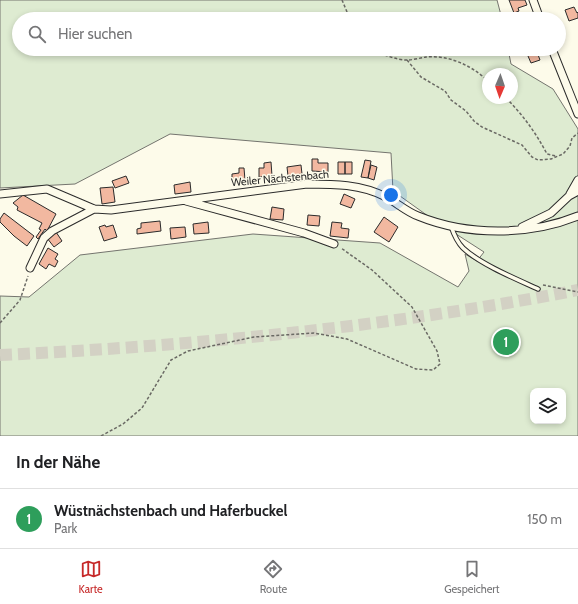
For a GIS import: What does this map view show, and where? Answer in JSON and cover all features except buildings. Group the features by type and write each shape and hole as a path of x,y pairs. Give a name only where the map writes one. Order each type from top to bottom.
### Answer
{"street":[{"path":"533,0 537,12"},
{"path":"555,56 578,114"},
{"path":"569,196 578,180"},
{"name":"Weiler Nächstenbach","path":"0,194 46,189 94,209 111,210 306,184 335,184 361,188 385,197 417,216 451,226 483,230 517,230 547,226 578,216"},
{"path":"517,230 551,213 569,196 578,190"},
{"name":"Weiler Nächstenbach","path":"182,200 304,233 334,244"},
{"name":"Weiler Nächstenbach","path":"30,268 44,238 52,231 94,209"}],"lane":[{"path":"451,226 455,238 463,248 480,260 538,289"}],"path":[{"path":"342,0 347,12"},
{"path":"389,56 407,60 427,57 445,58 464,64 482,77"},
{"path":"407,60 421,77 444,91 458,106 466,111 474,121 482,127 522,145 532,157 538,160 551,159 563,154 570,146 572,138 578,133"},
{"path":"512,104 536,133 548,154 556,156"},
{"path":"101,436 122,424 142,408 171,360 188,351 254,337 314,333 348,339 416,369 433,370 440,364 437,351 412,307 372,270 334,244"},
{"path":"0,323 20,300 30,268"}],"green space":[{"path":"0,0 497,0 500,12 12,12 12,56 509,56 511,64 518,68 482,68 482,104 518,104 518,68 553,89 578,129 578,436 0,436 0,296 29,297 80,255 253,234 380,243 458,287 469,271 465,254 477,261 484,252 428,216 393,191 391,153 170,134 75,184 0,188"}],"tunnel":[{"path":"0,355 145,346 290,333 435,314 578,290"}],"place":[{"name":"Wüstnächstenbach und Haferbuckel","path":"506,342"}]}
